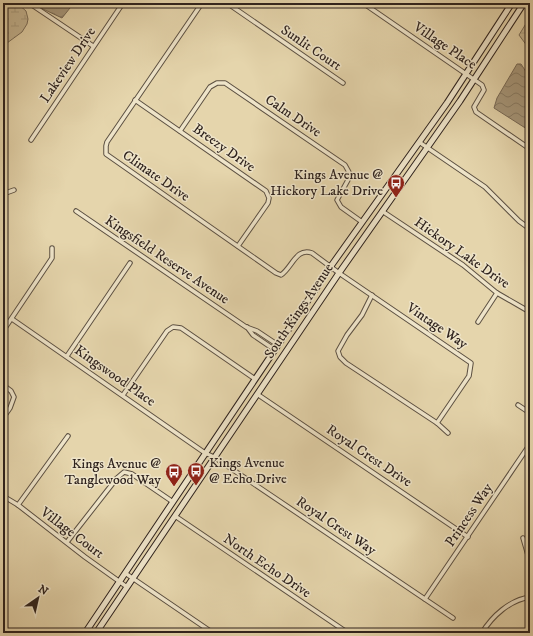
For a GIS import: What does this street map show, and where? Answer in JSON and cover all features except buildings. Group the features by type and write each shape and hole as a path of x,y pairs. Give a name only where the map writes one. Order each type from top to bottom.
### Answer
{"main road":[{"name":"South Kings Avenue","path":"85,633 331,266 466,74 512,3"},
{"name":"South Kings Avenue","path":"96,633 339,273 475,80 524,3"}],"street":[{"path":"29,3 93,46"},
{"name":"Lakeview Drive","path":"31,140 123,3"},
{"name":"Climate Drive","path":"202,3 107,142 106,154 276,273 281,275 285,272 297,256 303,252 312,253 339,273"},
{"name":"Sunlit Court","path":"227,3 344,83"},
{"name":"Village Place","path":"363,3 475,80"},
{"path":"475,80 482,85 484,90 474,107 476,112 530,149"},
{"name":"Calm Drive","path":"180,131 210,87 217,83 225,83 345,165 350,174 337,200 341,207 362,222"},
{"name":"Breezy Drive","path":"136,100 266,191 269,198 268,203 238,246"},
{"path":"419,142 485,187 519,221 530,228"},
{"path":"3,194 14,190"},
{"name":"Kingsfield Reserve Avenue","path":"76,211 246,326 257,331 278,345"},
{"name":"Hickory Lake Drive","path":"382,211 463,266 497,293 530,312"},
{"path":"3,331 52,258 52,248"},
{"path":"67,356 130,263"},
{"name":"Vintage Way","path":"339,273 471,363 469,376 437,423"},
{"path":"478,322 497,293"},
{"path":"372,295 362,315 340,345 338,350 340,357 346,363 437,423 448,433"},
{"name":"Kingswood Place","path":"12,319 205,453"},
{"name":"Kingsfield Reserve Avenue","path":"246,326 253,335 275,350"},
{"path":"123,395 166,332 176,327 181,328 255,380"},
{"path":"3,385 11,391 14,397 10,408 3,418"},
{"name":"Royal Crest Drive","path":"257,394 468,537"},
{"path":"518,405 530,413"},
{"path":"18,505 68,436"},
{"name":"Princess Way","path":"425,599 530,444"},
{"name":"Royal Crest Way","path":"205,453 453,618"},
{"path":"67,542 117,478 124,472 132,474 173,502"},
{"name":"Village Court","path":"3,496 18,505 85,557 127,587"},
{"name":"North Echo Drive","path":"175,516 348,633"},
{"path":"523,538 530,562"},
{"path":"125,573 213,633"},
{"path":"482,633 495,616 505,608 523,598 530,597"}],"green space":[{"path":"3,3 17,3 26,11 28,19 22,32 7,43 3,55"},
{"path":"530,17 530,50 519,35"}],"water":[{"path":"40,3 74,3 62,18 43,9 39,5"},
{"path":"517,64 521,64 530,78 530,131 494,108 497,98"}],"place":[{"name":"Kings Avenue @ Hickory Lake Drive","path":"396,198"},
{"name":"Kings Avenue @ Echo Drive","path":"196,486"},
{"name":"Kings Avenue @ Tanglewood Way","path":"174,487"}]}
